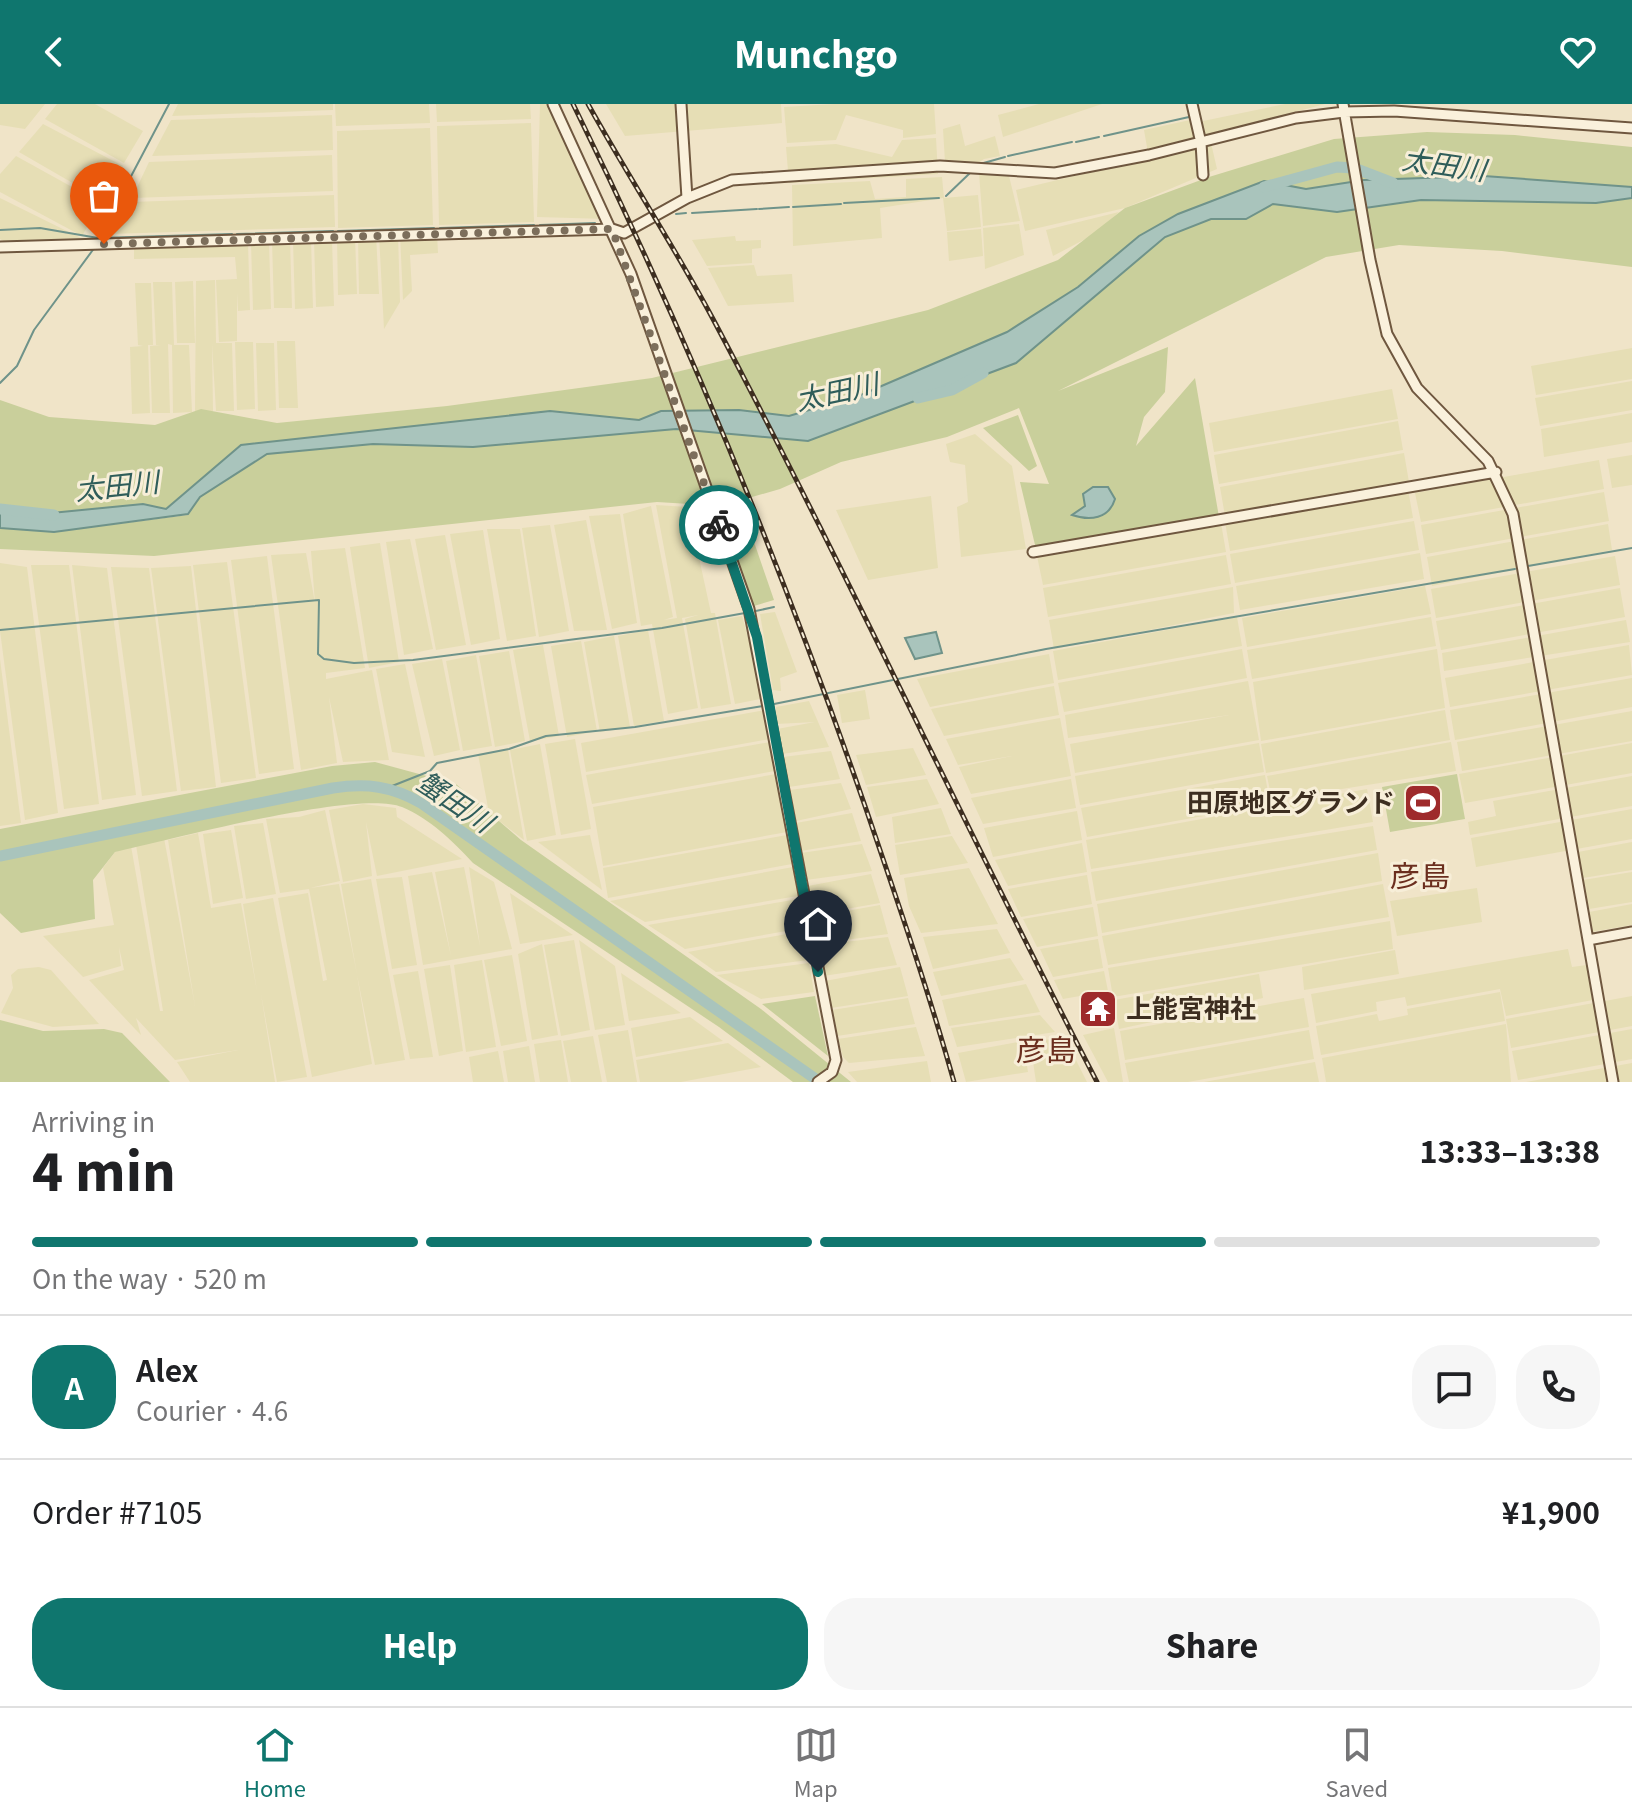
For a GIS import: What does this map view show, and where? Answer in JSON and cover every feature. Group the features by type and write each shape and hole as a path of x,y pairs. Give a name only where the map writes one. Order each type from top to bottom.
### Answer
{"street":[{"path":"553,104 612,229 757,637 836,1060 832,1072 818,1082"},
{"path":"681,104 687,198"},
{"path":"1192,104 1201,143 1203,175"},
{"path":"619,249 624,233 687,198 732,180 940,166 1022,173 1070,171 1344,108 1632,128"},
{"path":"1344,108 1380,308 1395,352 1432,405 1469,439 1496,472 1513,514 1613,1082"},
{"path":"0,247 612,229 624,233"},
{"path":"1033,552 1496,472"},
{"path":"1588,940 1632,932"}],"shaded area":[{"path":"0,104 45,104 25,129 0,125"},
{"path":"57,104 95,104 143,131 124,163 45,119"},
{"path":"178,104 333,104 333,110 172,116"},
{"path":"335,104 429,104 430,123 336,126"},
{"path":"436,104 530,104 531,119 437,122"},
{"path":"540,104 553,104 607,219 537,217"},
{"path":"606,104 781,104 782,123 625,136"},
{"path":"934,104 936,134 903,138 903,130 846,115 836,140 787,143 784,107"},
{"path":"1039,104 1102,104 1003,137 998,115"},
{"path":"1285,104 1325,104 1204,136 1203,121"},
{"path":"332,115 333,150 152,156 171,120"},
{"path":"1190,120 1194,141 1148,153 1144,130"},
{"path":"531,123 534,222 439,225 437,126"},
{"path":"43,124 123,166 102,200 19,152"},
{"path":"960,124 965,146 995,136 1000,156 984,159 970,168 945,162 943,129"},
{"path":"430,128 433,225 338,228 337,131"},
{"path":"936,138 938,174 789,183 786,147 836,144 892,157 902,140"},
{"path":"1211,143 1217,169 1125,208 1025,231 1016,190"},
{"path":"332,155 333,191 132,198 149,162"},
{"path":"16,156 101,203 82,236 0,192 0,174"},
{"path":"979,173 1009,176 1020,221 983,226"},
{"path":"942,177 944,198 978,195 981,227 947,231 943,198 880,208 882,238 793,246 792,185 870,181 875,199 906,197 906,179"},
{"path":"334,195 335,227 109,234 131,202"},
{"path":"0,198 81,238 8,243 0,239"},
{"path":"1119,212 1095,234 1053,256 1046,230"},
{"path":"1019,224 1024,255 985,269 983,228"},
{"path":"981,229 983,256 949,261 947,232"},
{"path":"437,233 438,253 410,255 412,291 403,300 400,234"},
{"path":"376,234 379,294 359,294 358,235"},
{"path":"398,234 400,302 384,329 379,235"},
{"path":"337,236 355,236 357,294 338,295"},
{"path":"735,236 736,241 761,240 761,248 752,249 752,263 707,266 692,240"},
{"path":"332,239 334,306 316,307 314,240"},
{"path":"290,240 292,308 274,308 272,241"},
{"path":"311,240 313,308 295,309 293,241"},
{"path":"269,242 271,309 253,310 251,243"},
{"path":"134,243 248,243 250,310 238,311 237,293 237,341 219,342 216,280 237,279 235,257 134,259"},
{"path":"754,265 757,276 792,274 794,302 728,306 708,268"},
{"path":"215,280 216,343 232,343 234,411 216,411 212,344 213,411 195,412 196,281"},
{"path":"193,281 195,343 177,343 175,282"},
{"path":"153,282 172,282 174,345 189,345 192,412 173,413 172,345 168,344 170,413 152,413 150,346 161,345 156,345"},
{"path":"135,283 151,283 153,345 148,345 150,413 132,414 130,347 143,346 138,345"},
{"path":"277,341 295,341 298,408 279,408"},
{"path":"235,342 253,342 255,409 237,410"},
{"path":"256,343 274,343 276,410 258,411"},
{"path":"1632,348 1632,379 1536,395 1531,366"},
{"path":"1632,381 1632,410 1540,426 1535,398"},
{"path":"1392,389 1398,419 1214,452 1209,423"},
{"path":"1632,413 1632,442 1544,457 1541,429"},
{"path":"1398,421 1403,450 1219,484 1214,455"},
{"path":"975,434 1012,466 1026,549 961,557 957,507 968,502 965,465 950,462 946,444"},
{"path":"1404,453 1409,482 1225,516 1220,487"},
{"path":"1632,455 1632,485 1612,488 1607,459"},
{"path":"1599,460 1604,489 1421,522 1415,493"},
{"path":"1408,489 1413,518 1230,551 1225,522"},
{"path":"1604,492 1609,521 1426,554 1421,525"},
{"path":"931,496 938,568 868,580 836,510"},
{"path":"656,505 688,507 711,613 715,613 731,704 701,709 685,619 698,615 682,618 698,708 668,714 652,624 641,626 623,514 651,506 673,617 664,620 677,618"},
{"path":"620,514 637,623 612,629 589,516"},
{"path":"586,520 607,630 574,631 554,525"},
{"path":"1414,521 1419,550 1235,583 1230,554"},
{"path":"1221,523 1226,552 1043,585 1037,556"},
{"path":"1608,524 1612,550 1432,586 1427,557"},
{"path":"550,525 569,631 539,637 522,528"},
{"path":"487,529 520,529 536,636 507,641"},
{"path":"483,530 500,639 471,645 450,534"},
{"path":"445,535 466,645 436,650 415,539"},
{"path":"410,539 433,649 404,655 386,542"},
{"path":"380,543 399,662 369,668 350,547"},
{"path":"345,548 365,668 326,673 326,679 372,670 389,760 343,762 329,697 337,763 301,770 271,555 306,553 315,603 311,551"},
{"path":"1420,553 1424,579 1240,610 1236,586"},
{"path":"1226,555 1231,584 1048,617 1043,588"},
{"path":"267,556 294,769 259,774 231,560"},
{"path":"1615,556 1620,585 1436,618 1431,589"},
{"path":"227,562 256,778 221,783 193,565"},
{"path":"0,563 27,567 58,813 25,820 0,631"},
{"path":"31,565 69,565 99,804 64,809"},
{"path":"72,565 107,568 136,795 102,800"},
{"path":"191,566 216,787 181,791 151,568"},
{"path":"111,567 149,568 177,791 142,796"},
{"path":"1425,586 1431,614 1247,647 1242,618"},
{"path":"1233,587 1234,613 1054,649 1049,620"},
{"path":"1620,588 1625,617 1441,650 1436,621"},
{"path":"775,612 797,672 780,678 781,691 773,690 760,614"},
{"path":"742,616 765,698 735,704 718,620"},
{"path":"1237,617 1242,646 1058,680 1053,651"},
{"path":"1431,617 1436,646 1252,679 1247,650"},
{"path":"1626,620 1630,642 1444,671 1442,653"},
{"path":"648,630 664,721 634,726 618,636"},
{"path":"614,636 630,727 600,732 584,642"},
{"path":"581,641 597,731 567,737 551,646"},
{"path":"543,645 559,736 530,741 513,650"},
{"path":"1629,645 1632,675 1450,707 1445,678"},
{"path":"1242,649 1247,678 1064,712 1058,683"},
{"path":"1437,649 1445,708 1261,741 1253,682"},
{"path":"509,651 525,741 495,747 479,656"},
{"path":"1049,654 1054,683 930,707 917,679"},
{"path":"476,655 492,746 463,751 446,661"},
{"path":"0,659 21,823 0,826"},
{"path":"442,659 460,750 434,756 412,664"},
{"path":"405,664 425,757 392,752 376,669"},
{"path":"1632,678 1632,707 1455,740 1450,710"},
{"path":"1248,681 1259,740 1075,773 1070,744 1229,715 1068,738 1065,715"},
{"path":"1054,686 1059,715 944,736 931,709"},
{"path":"865,690 870,719 842,723 837,695"},
{"path":"809,701 829,747 782,754 777,729 815,722 776,724 776,707"},
{"path":"765,710 770,739 586,772 581,743"},
{"path":"1445,710 1450,740 1266,773 1261,744"},
{"path":"1632,711 1632,741 1462,771 1457,742"},
{"path":"1060,718 1071,776 971,794 959,767 1012,756 958,765 946,739"},
{"path":"575,739 591,829 561,835 545,744"},
{"path":"770,742 775,771 592,804 586,775"},
{"path":"1451,742 1456,771 1272,800 1267,776"},
{"path":"1259,743 1264,772 1080,805 1075,776"},
{"path":"1632,743 1632,773 1465,803 1459,774"},
{"path":"540,744 556,835 527,841 510,750"},
{"path":"913,748 926,775 866,785 856,755"},
{"path":"508,749 524,840 489,813 478,754"},
{"path":"831,751 840,779 789,787 783,757"},
{"path":"776,774 787,832 603,866 593,807"},
{"path":"1265,775 1270,804 1087,837 1081,808"},
{"path":"1632,776 1632,806 1470,835 1468,822 1496,816 1493,801"},
{"path":"927,779 939,804 876,817 867,787"},
{"path":"1071,779 1076,808 983,824 971,798"},
{"path":"841,783 851,809 796,821 790,790"},
{"path":"1367,789 1373,822 1091,869 1086,840"},
{"path":"363,804 396,808 397,817 462,859 377,876 366,822 372,876 343,882 329,810"},
{"path":"941,808 951,834 895,843 892,817"},
{"path":"1632,809 1632,839 1476,867 1471,838"},
{"path":"325,810 340,881 310,888 339,884 357,974 341,884 371,879 405,1060 375,1065 357,975 372,1064 312,1077 278,898 308,893 323,981 327,980 309,889 280,893 266,819 299,817"},
{"path":"1077,811 1082,840 993,857 984,828"},
{"path":"852,813 861,841 801,851 796,823"},
{"path":"263,823 276,894 246,899 234,826"},
{"path":"1373,826 1377,850 1096,901 1091,872"},
{"path":"231,830 243,898 213,904 203,834"},
{"path":"198,833 211,908 241,903 257,991 243,904 273,898 307,1077 277,1082 261,994 275,1082 190,1082 177,1062 238,1050 175,1060 136,1018 141,1035 89,980 124,970 119,947 121,966 83,977 43,936 114,925 103,868 115,852 131,846 160,1011 163,1011 136,845 164,838 195,1006 168,840"},
{"path":"590,835 602,890 538,842"},
{"path":"787,835 792,864 608,898 603,868"},
{"path":"952,836 968,863 900,875 895,845"},
{"path":"1632,842 1632,870 1583,878 1578,852"},
{"path":"1082,843 1087,872 1008,886 995,860"},
{"path":"862,844 872,871 806,880 801,853"},
{"path":"1378,853 1382,881 1102,933 1097,904"},
{"path":"464,867 480,946 469,867 494,882 512,949 423,965 408,876 432,872 451,956 435,872"},
{"path":"793,867 798,896 645,922 610,901"},
{"path":"969,868 998,924 921,933 909,906 904,878"},
{"path":"1632,872 1632,902 1589,909 1583,880"},
{"path":"871,874 880,903 812,915 808,886"},
{"path":"1087,875 1092,904 1021,917 1008,889"},
{"path":"402,877 417,965 392,969 376,879"},
{"path":"1383,884 1389,917 1108,965 1102,936"},
{"path":"1477,888 1482,922 1397,936 1390,901"},
{"path":"510,893 573,935 520,944"},
{"path":"798,899 803,928 685,949 648,925"},
{"path":"1632,904 1632,925 1591,932 1589,912"},
{"path":"880,905 888,934 818,944 813,917"},
{"path":"1093,907 1098,936 1037,947 1023,919"},
{"path":"1390,921 1393,949 1113,997 1108,968"},
{"path":"997,929 1010,953 933,969 923,937"},
{"path":"803,931 808,960 716,972 688,952"},
{"path":"888,937 897,965 823,976 818,945"},
{"path":"1098,939 1103,968 1053,977 1040,949"},
{"path":"574,940 590,1030 561,1036 544,945"},
{"path":"579,940 615,966 625,1025 595,1030"},
{"path":"542,944 558,1035 532,1040 518,954"},
{"path":"1568,949 1572,967 1587,965 1593,1000 1506,1016 1500,989 1407,1006 1405,997 1376,1002 1377,1011 1316,1023 1311,994"},
{"path":"1395,950 1399,974 1304,990 1302,967"},
{"path":"512,955 527,1041 501,1046 484,960"},
{"path":"1010,958 1024,980 941,996 933,972"},
{"path":"482,960 496,1047 466,1052 454,965"},
{"path":"809,963 814,992 761,999 717,975"},
{"path":"450,965 463,1051 439,1056 424,969"},
{"path":"39,967 51,970 99,1024 53,1027 1,1013 13,988 11,975 18,969"},
{"path":"900,967 908,996 831,1008 825,981"},
{"path":"418,971 433,1057 410,1059 393,975"},
{"path":"1104,971 1108,991 1063,999 1054,980"},
{"path":"621,973 681,1013 629,1021"},
{"path":"1259,974 1263,998 1119,1029 1114,1000"},
{"path":"1026,984 1040,1012 949,1026 942,1000"},
{"path":"1500,992 1505,1021 1321,1055 1316,1026 1377,1014 1379,1021 1408,1015 1407,1009"},
{"path":"1632,996 1632,1026 1511,1048 1506,1019"},
{"path":"908,998 915,1024 837,1036 832,1010"},
{"path":"1304,998 1309,1027 1125,1060 1120,1031"},
{"path":"1040,1015 1055,1032 957,1047 951,1028"},
{"path":"690,1017 723,1041 636,1057 631,1028"},
{"path":"1506,1024 1511,1082 1326,1082 1322,1058"},
{"path":"916,1027 925,1056 849,1063 843,1057 838,1039"},
{"path":"1114,1028 1123,1082 1108,1082 1083,1035"},
{"path":"1632,1029 1632,1059 1518,1080 1512,1051"},
{"path":"628,1030 637,1082 607,1082 598,1035"},
{"path":"1309,1030 1314,1059 1188,1082 1129,1082 1125,1063"},
{"path":"593,1036 602,1082 571,1082 563,1041"},
{"path":"1065,1038 1087,1082 1036,1082 1030,1041"},
{"path":"561,1040 568,1082 540,1082 534,1044"},
{"path":"1023,1041 1028,1072 966,1082 958,1053"},
{"path":"728,1043 761,1067 681,1082 640,1082 636,1060"},
{"path":"529,1046 535,1082 508,1082 503,1051"},
{"path":"498,1051 504,1082 473,1082 469,1057"},
{"path":"927,1061 931,1082 857,1082 848,1072"},
{"path":"1315,1062 1319,1082 1204,1082"},
{"path":"1632,1063 1632,1082 1526,1082"}],"green space":[{"path":"1427,132 1515,135 1632,147 1632,267 1502,251 1399,245 1326,257 1058,391 1168,347 1165,392 1144,417 1136,446 1195,378 1219,517 1036,549 1020,482 1049,484 1019,408 947,437 841,462 780,489 721,506 657,502 154,556 0,549 0,528 54,532 188,515 200,496 166,509 143,504 41,514 0,511 0,400 49,417 155,425 201,409 277,423 447,406 652,378 928,310 1058,260 1125,208 1209,177 1334,139"},
{"path":"1018,415 1037,466 1029,471 983,428"},
{"path":"743,510 774,600 754,606 720,518"},
{"path":"375,762 456,784 521,840 761,1009 851,1082 793,1082 719,1027 473,863 440,831 402,807 379,803 306,810 115,852 93,880 95,919 21,933 0,913 0,829 332,766"},
{"name":"田原地区グランド","path":"1457,774 1465,819 1390,832 1382,787"},
{"path":"815,996 828,1056 762,1004"},
{"path":"0,1020 43,1031 104,1029 122,1033 170,1082 0,1082"}],"water":[{"path":"1484,176 1632,187 1632,198 1596,203 1421,200 1337,212 1273,204 1246,219 1211,219 1165,237 1016,363 808,441 676,429 473,447 373,444 267,454 200,497 188,514 54,532 0,528 0,511 41,514 143,504 166,509 241,445 550,411 639,420 661,411 739,410 789,416 863,394 1007,332 1078,287 1139,236 1178,214 1264,181 1306,189 1364,180"},
{"path":"1093,487 1108,487 1115,499 1112,506 1098,517 1072,515 1085,506 1083,494"},
{"path":"936,632 942,653 915,659 905,638"}],"waterway":[{"path":"97,241 169,104"},
{"path":"1104,136 1189,117"},
{"path":"1076,142 1099,137"},
{"path":"1008,156 1072,142"},
{"path":"980,164 1005,157"},
{"name":"太田川","path":"1264,187 1337,167 1354,168 1393,183"},
{"path":"946,196 970,173"},
{"path":"844,203 939,198"},
{"path":"793,207 841,204"},
{"path":"759,209 789,207"},
{"path":"692,213 757,209"},
{"path":"676,214 686,213"},
{"path":"540,225 595,223"},
{"path":"440,228 534,225"},
{"path":"0,230 40,228 98,238 232,234"},
{"path":"338,231 434,228"},
{"path":"237,234 333,231"},
{"path":"0,383 17,366 34,330 95,247"},
{"name":"太田川","path":"918,398 952,390 983,373"},
{"name":"太田川","path":"0,509 54,515"},
{"path":"1528,566 1632,548"},
{"path":"774,704 1046,649 1515,569"},
{"path":"0,630 319,600 318,654 324,659 354,663 413,660 662,628 745,613"},
{"path":"751,612 774,607"},
{"path":"387,788 430,771 437,763 509,749 546,736 635,727 763,706"},
{"name":"蟹田川","path":"0,856 333,788 368,786 389,789 421,803 820,1082"}],"railway":[{"path":"573,104 693,363 766,539 865,806 923,978 954,1082"},
{"path":"588,104 698,292 762,413 1097,1082"}],"way so far":[{"path":"104,244 612,229 631,274 719,525"}],"place":[{"name":"田原地区グランド","path":"1423,803"},
{"name":"上能宮神社","path":"1098,1009"}],"district":[{"name":"彦島","path":"1420,877"},
{"name":"彦島","path":"1046,1051"}],"route":[{"path":"719,525 757,637 818,972"}]}
